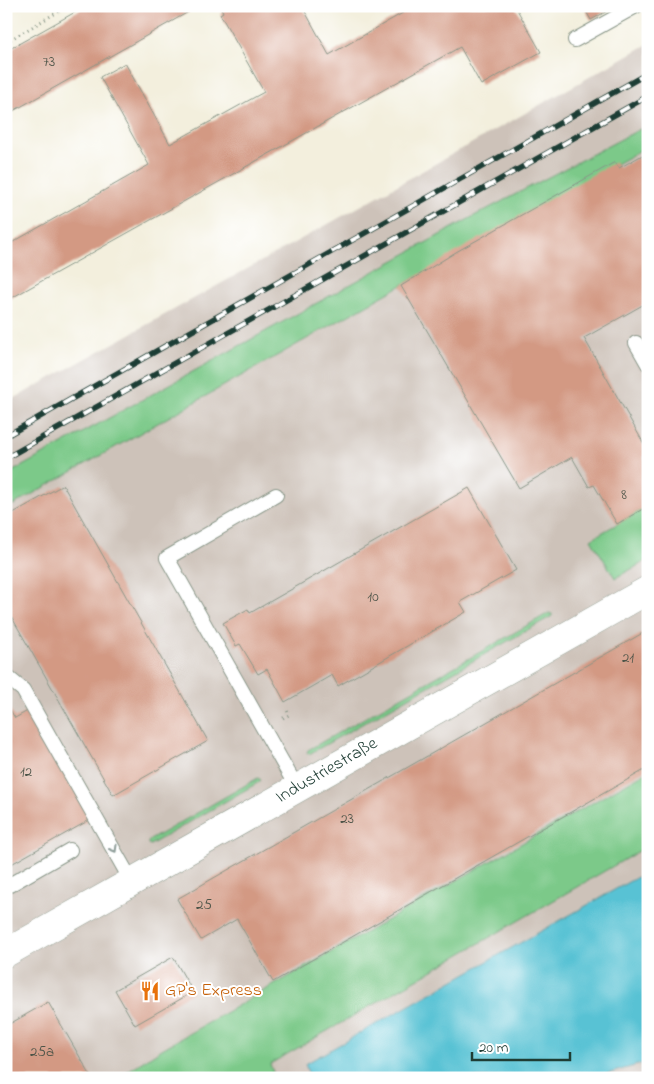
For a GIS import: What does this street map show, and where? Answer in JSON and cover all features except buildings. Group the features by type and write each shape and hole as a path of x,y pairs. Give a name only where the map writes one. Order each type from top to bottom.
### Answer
{"street":[{"name":"Industriestraße","path":"6,953 648,590"}],"lane":[{"path":"575,40 636,6"},
{"path":"636,343 648,364"},
{"path":"276,495 167,558 297,788"},
{"path":"6,676 23,690 132,882"},
{"path":"6,886 70,850"}],"path":[{"path":"6,42 68,6"}],"shaded area":[{"path":"648,44 648,871 305,1064 310,1078 6,1078 6,403"},
{"path":"648,1062 648,1078 593,1078"}],"green space":[{"path":"648,125 648,146 6,509 6,475 476,215"},
{"path":"648,506 648,560 615,578 591,539"},
{"path":"549,613 552,616 309,754 307,753 308,750"},
{"path":"648,771 648,846 270,1064 275,1078 117,1078 162,1049"},
{"path":"258,778 261,780 259,782 150,845 148,844 150,840"}],"water":[{"path":"648,871 648,1062 593,1078 310,1078 305,1064"}],"railway":[{"path":"6,436 648,73"},
{"path":"6,458 648,96"}],"place":[{"name":"GP's Express","path":"150,991"}]}
